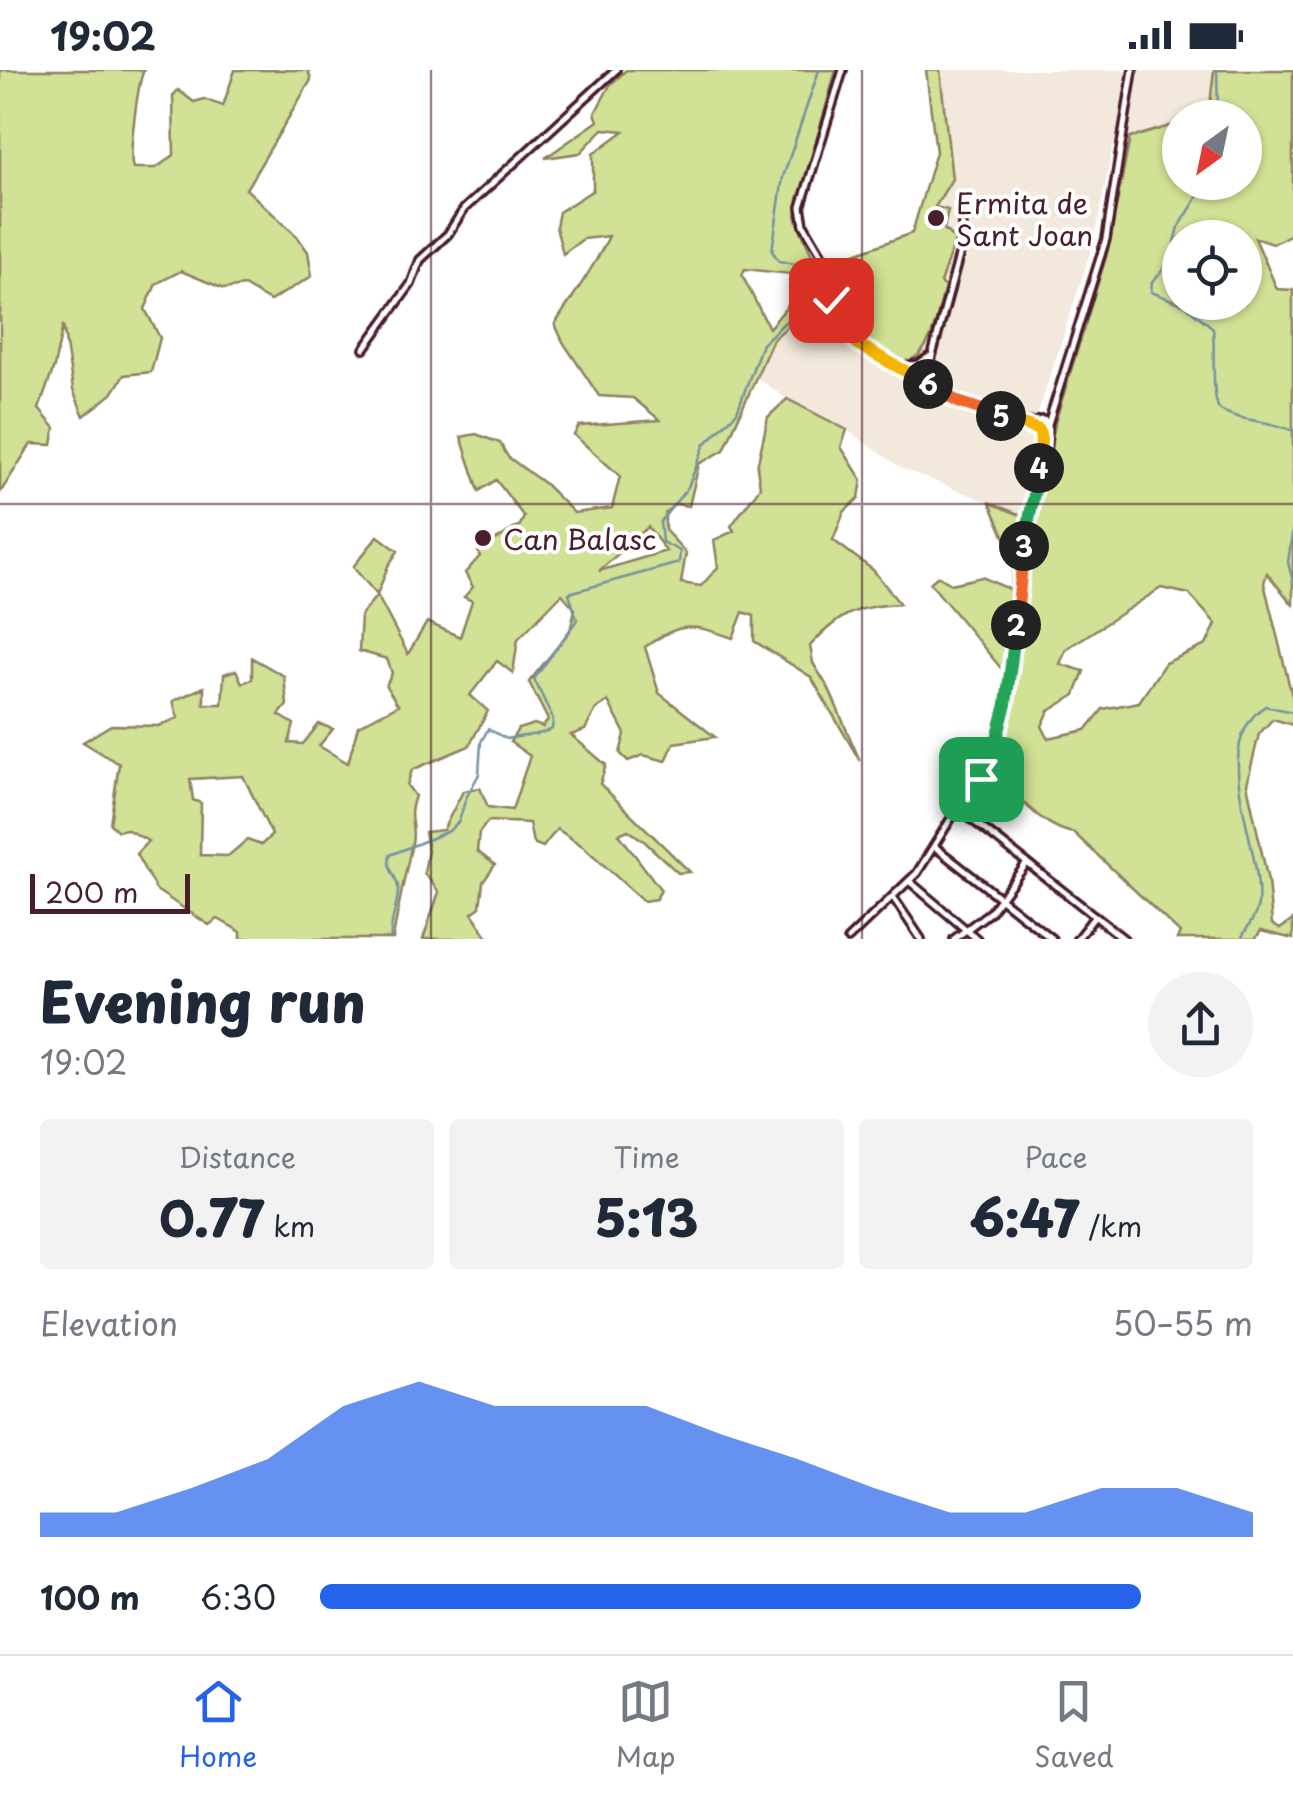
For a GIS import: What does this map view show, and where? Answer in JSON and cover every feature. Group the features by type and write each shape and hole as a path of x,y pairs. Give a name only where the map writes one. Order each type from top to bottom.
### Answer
{"street":[{"path":"364,349 412,284 420,260 448,234 464,208 616,70"},
{"path":"843,70 804,196 802,215 804,226 827,264 835,321 849,338 940,391 976,409 1042,426"},
{"path":"848,939 909,881 957,808 989,769 1008,695 1025,537 1046,452 1042,426 1050,412 1106,239 1133,70"},
{"path":"922,380 963,241 962,225"},
{"path":"899,367 929,358"},
{"path":"929,358 940,391"},
{"path":"957,808 1124,939"},
{"path":"935,846 1052,939"},
{"path":"954,939 981,920 1027,863"},
{"path":"909,881 977,939"},
{"path":"893,897 917,938"},
{"path":"1078,939 1095,916"}],"shaded area":[{"path":"940,70 1219,70 1212,100 1162,100 1162,127 1113,144 1094,241 1036,419 1021,515 903,469 847,430 787,399 757,378 773,339 821,298 832,339 907,362 955,240 944,229 935,207 952,179"}],"green space":[{"path":"0,70 144,70 134,119 132,161 133,168 156,168 174,155 173,96 178,90 194,102 204,99 223,106 235,70 308,70 311,80 246,189 297,236 308,252 312,276 270,301 244,286 224,289 181,271 156,284 145,309 160,338 151,372 124,375 112,394 84,416 73,390 63,325 39,409 55,428 52,445 31,444 0,493"},
{"path":"626,70 836,70 796,215 816,264 821,298 773,339 724,450 699,464 689,506 675,504 665,513 665,530 686,553 681,583 701,586 718,567 714,540 734,531 731,526 760,487 757,467 768,417 787,399 847,430 841,447 862,480 859,498 844,512 833,540 873,570 900,604 849,614 810,646 813,663 829,689 860,761 811,677 754,641 754,616 743,612 733,638 697,628 678,629 645,647 659,693 715,737 674,743 666,761 643,755 628,761 620,753 625,734 608,701 596,709 585,730 571,735 606,765 600,784 690,872 678,873 628,830 619,834 661,890 656,899 643,901 584,847 557,829 543,847 533,843 529,823 488,821 479,833 477,851 495,865 483,882 480,907 472,913 489,939 423,939 439,892 424,873 428,851 425,832 443,830 463,791 480,788 488,807 512,810 530,756 510,742 518,729 534,724 543,727 548,720 529,682 570,631 575,609 562,594 518,639 513,673 497,661 470,695 488,711 469,746 412,770 407,785 415,796 411,811 413,836 393,939 241,939 241,932 218,919 209,925 156,890 136,854 148,841 126,829 118,831 110,824 119,764 83,742 111,725 159,726 178,718 173,701 204,687 204,704 222,704 224,674 236,670 242,683 252,679 252,658 284,676 287,705 279,715 294,724 289,743 303,744 319,724 333,729 319,746 348,763 358,726 398,705 386,686 392,673 387,659 359,651 361,615 377,595 408,654 427,622 460,637 472,601 464,597 473,587 465,573 480,556 478,551 520,525 524,517 496,480 479,491 461,437 476,434 500,443 508,457 545,484 574,513 612,508 620,476 574,435 579,426 660,420 633,398 599,396 555,324 609,236 583,239 563,254 556,227 559,212 593,190 593,154 624,131 603,129 580,153 545,158 598,121 595,113 610,85","holes":["745,269 801,275 790,303 769,328 742,275","648,527 666,551 599,571","243,776 272,835 261,845 247,840 228,856 200,855 201,803 193,800 190,779"]},
{"path":"926,70 940,70 952,179 935,207 948,210 944,229 955,240 940,283 945,287 929,341 907,362 870,343 850,327 840,303 833,262 912,233 936,152"},
{"path":"1214,70 1293,70 1293,233 1273,244 1262,240 1262,220 1162,220 1162,320 1262,320 1262,254 1277,289 1293,290 1293,605 1267,573 1264,583 1293,700 1293,725 1273,719 1259,734 1247,784 1268,881 1272,924 1280,929 1293,920 1293,939 1261,931 1255,939 1177,939 1180,933 1074,833 1051,824 1029,808 993,767 1009,718 1015,673 1005,673 930,583 938,576 951,584 982,577 1011,590 1014,559 990,503 1021,515 1023,541 1036,518 1056,419 1106,257 1130,138 1162,128 1162,200 1262,200 1262,100 1211,100","holes":["1161,588 1189,594 1216,624 1206,645 1165,663 1139,702 1103,709 1086,730 1048,738 1042,726 1049,711 1075,695 1084,671 1060,664 1066,649"]},
{"path":"378,536 398,551 377,595 353,567"}],"waterway":[{"path":"391,939 398,887 389,864 390,855 449,831 459,821 479,774 481,742 488,729 507,739 552,729 553,719 534,679 577,620 569,593 679,563 680,551 662,542 660,522 688,487 705,444 737,412 762,344 804,304 809,279 806,266 779,261 772,251 783,177 819,70"},
{"path":"1217,70 1218,100"},
{"path":"1196,200 1179,227 1170,262 1152,282 1151,292 1185,305 1213,328 1214,383 1219,409 1293,431"},
{"path":"1293,528 1288,562 1293,582"},
{"path":"1241,939 1258,905 1258,881 1241,799 1239,746 1248,724 1265,706 1293,712"}],"place":[{"name":"Ermita de Sant Joan","path":"936,218"},
{"name":"Can Balasc","path":"483,538"}],"route":[{"path":"831,300 835,321 860,345 958,402 1039,430 1039,468 1025,537 1008,695 989,769 981,779"}]}
